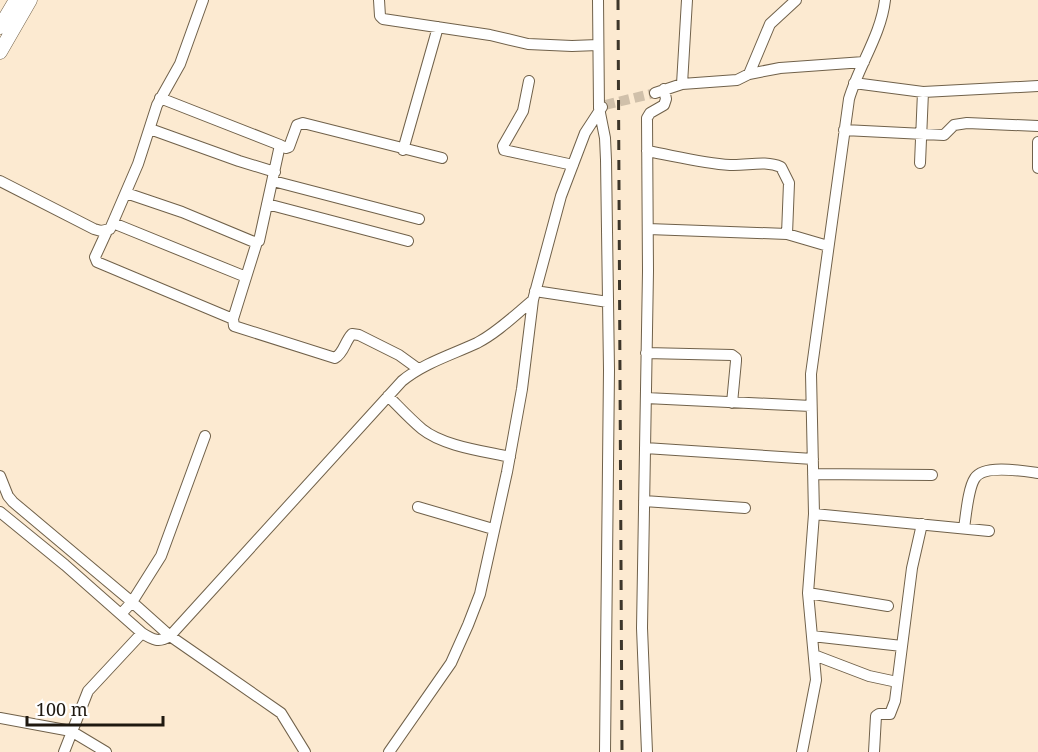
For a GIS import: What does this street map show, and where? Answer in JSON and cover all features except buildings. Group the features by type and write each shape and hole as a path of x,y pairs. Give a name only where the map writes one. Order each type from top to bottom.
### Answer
{"main road":[{"path":"0,27 16,0"},
{"path":"0,52 30,0"}],"street":[{"path":"202,0 180,64 155,109 150,129 126,193 95,257 98,262 233,319"},
{"path":"379,0 379,12 383,19 528,44 598,45"},
{"path":"598,0 598,45 605,138 608,302 605,752"},
{"path":"682,84 687,0"},
{"path":"749,74 770,24 796,0"},
{"path":"806,752 816,680 808,593 814,514 811,374 844,130 854,83 875,39 885,0"},
{"path":"404,150 438,27"},
{"path":"647,752 642,628 648,229 647,118 650,113 664,105 666,99 660,91 682,84 737,80 749,74 811,64 864,62"},
{"path":"529,81 523,111 503,146 504,150 573,165"},
{"path":"854,83 923,92 1038,86"},
{"path":"920,163 923,92"},
{"path":"160,98 286,148 290,147 297,125 300,123 442,158"},
{"path":"389,752 434,690 458,651 480,594 510,457 522,389 534,296 561,196 585,133 602,107"},
{"path":"844,130 944,135 954,125 967,123 1038,126"},
{"path":"150,129 239,161 274,177 419,219"},
{"path":"1038,142 1038,168"},
{"path":"280,145 259,241 233,323 237,327 335,358 342,352 349,336 359,335 399,355 417,368"},
{"path":"647,151 729,165 760,163 775,164 781,167 789,183 787,234"},
{"path":"0,181 94,229 110,227 246,277"},
{"path":"126,193 182,212 257,242"},
{"path":"267,204 408,241"},
{"path":"648,229 787,234 828,246"},
{"path":"0,512 142,633 157,641 164,640 388,396 417,368 492,334 534,296 608,302"},
{"path":"646,353 736,358 732,403"},
{"path":"388,396 431,435 510,457"},
{"path":"646,398 810,406"},
{"path":"121,614 132,602 161,556 205,436"},
{"path":"645,448 813,459"},
{"path":"964,528 971,488 977,475 987,471 1012,470 1038,473"},
{"path":"813,474 932,476"},
{"path":"0,476 2,490 14,502 170,636 280,714 305,752"},
{"path":"644,501 745,508"},
{"path":"418,507 494,529"},
{"path":"814,514 989,531"},
{"path":"874,752 876,716 890,714 894,704 912,568 922,524"},
{"path":"808,593 888,606"},
{"path":"64,752 88,691 142,633"},
{"path":"812,636 902,646"},
{"path":"814,656 869,676 897,682"},
{"path":"0,717 71,731 106,752"}],"tunnel":[{"path":"605,105 655,93"}],"railway":[{"path":"618,0 622,752"}]}
